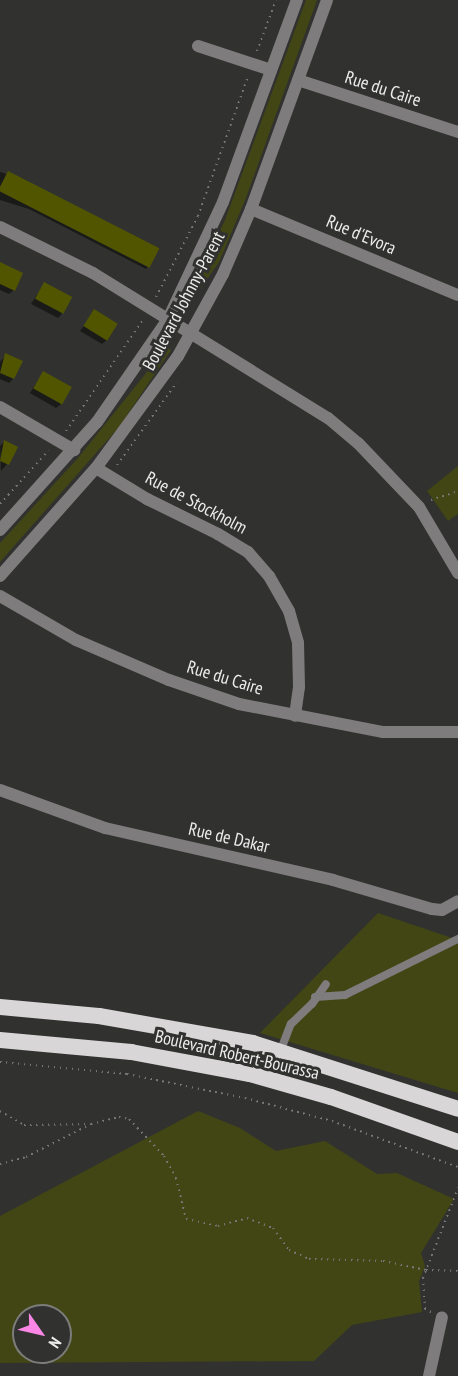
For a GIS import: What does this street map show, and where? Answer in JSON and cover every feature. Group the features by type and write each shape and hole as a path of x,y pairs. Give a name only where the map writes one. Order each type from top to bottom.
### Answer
{"highway":[{"name":"Boulevard Robert-Bourassa","path":"0,1007 99,1016 280,1052 458,1109"},
{"name":"Boulevard Robert-Bourassa","path":"0,1040 150,1054 250,1074 331,1097 458,1142"}],"street":[{"name":"Boulevard Johnny-Parent","path":"0,530 74,450 168,319 223,202 297,0"},
{"name":"Boulevard Johnny-Parent","path":"0,576 96,468 159,385 223,274 251,209 327,0"},
{"path":"198,46 271,70"},
{"name":"Rue du Caire","path":"298,80 458,132"},
{"name":"Rue d'Evora","path":"251,209 458,295"},
{"path":"0,227 93,273 328,418 358,443 419,507 458,573"},
{"path":"0,407 74,450"},
{"name":"Rue de Stockholm","path":"96,468 147,499 218,534 248,552 269,576 289,611 298,643 299,687 295,716"},
{"name":"Rue du Caire","path":"0,596 76,640 169,680 239,704 383,732 458,732"},
{"name":"Rue de Dakar","path":"0,790 105,828 333,880 432,909 455,904"},
{"path":"429,1376 442,1317"}],"lane":[{"path":"315,997 345,995 458,939"},
{"path":"280,1052 291,1024 326,984"}],"path":[{"path":"0,504 58,440 109,373 150,307 198,216 276,0"},
{"path":"116,466 179,379"},
{"path":"431,501 458,491"},
{"path":"0,1062 127,1074 245,1098 332,1121 458,1167"},
{"path":"0,1111 24,1125 91,1124"},
{"path":"0,1164 26,1157 91,1124 118,1117 129,1119 164,1156 176,1178 186,1219 218,1226 247,1218 273,1228 289,1250 309,1259 383,1261 426,1270 458,1271"},
{"path":"442,1317 424,1310 426,1270 458,1188"}],"green space":[{"path":"306,0 317,0 246,198 219,262 191,302 187,299 225,220"},
{"path":"167,347 171,350 119,427 0,562 0,543 78,458"},
{"path":"458,466 458,514 448,521 427,491"},
{"path":"378,913 458,940 458,1093 260,1033"},
{"path":"198,1111 240,1128 276,1151 325,1141 377,1174 397,1173 454,1199 421,1253 425,1266 419,1281 422,1312 352,1325 314,1361 72,1363 72,1304 12,1304 12,1363 0,1363 0,1216"}],"building":[{"path":"8,171 159,248 149,268 0,192"},
{"path":"0,262 23,273 15,291 0,284"},
{"path":"44,282 72,297 63,314 35,299"},
{"path":"94,309 118,324 107,341 83,326"},
{"path":"5,353 23,361 14,379 0,373"},
{"path":"43,371 72,387 62,404 33,388"},
{"path":"4,440 18,447 9,465 0,461"}]}
